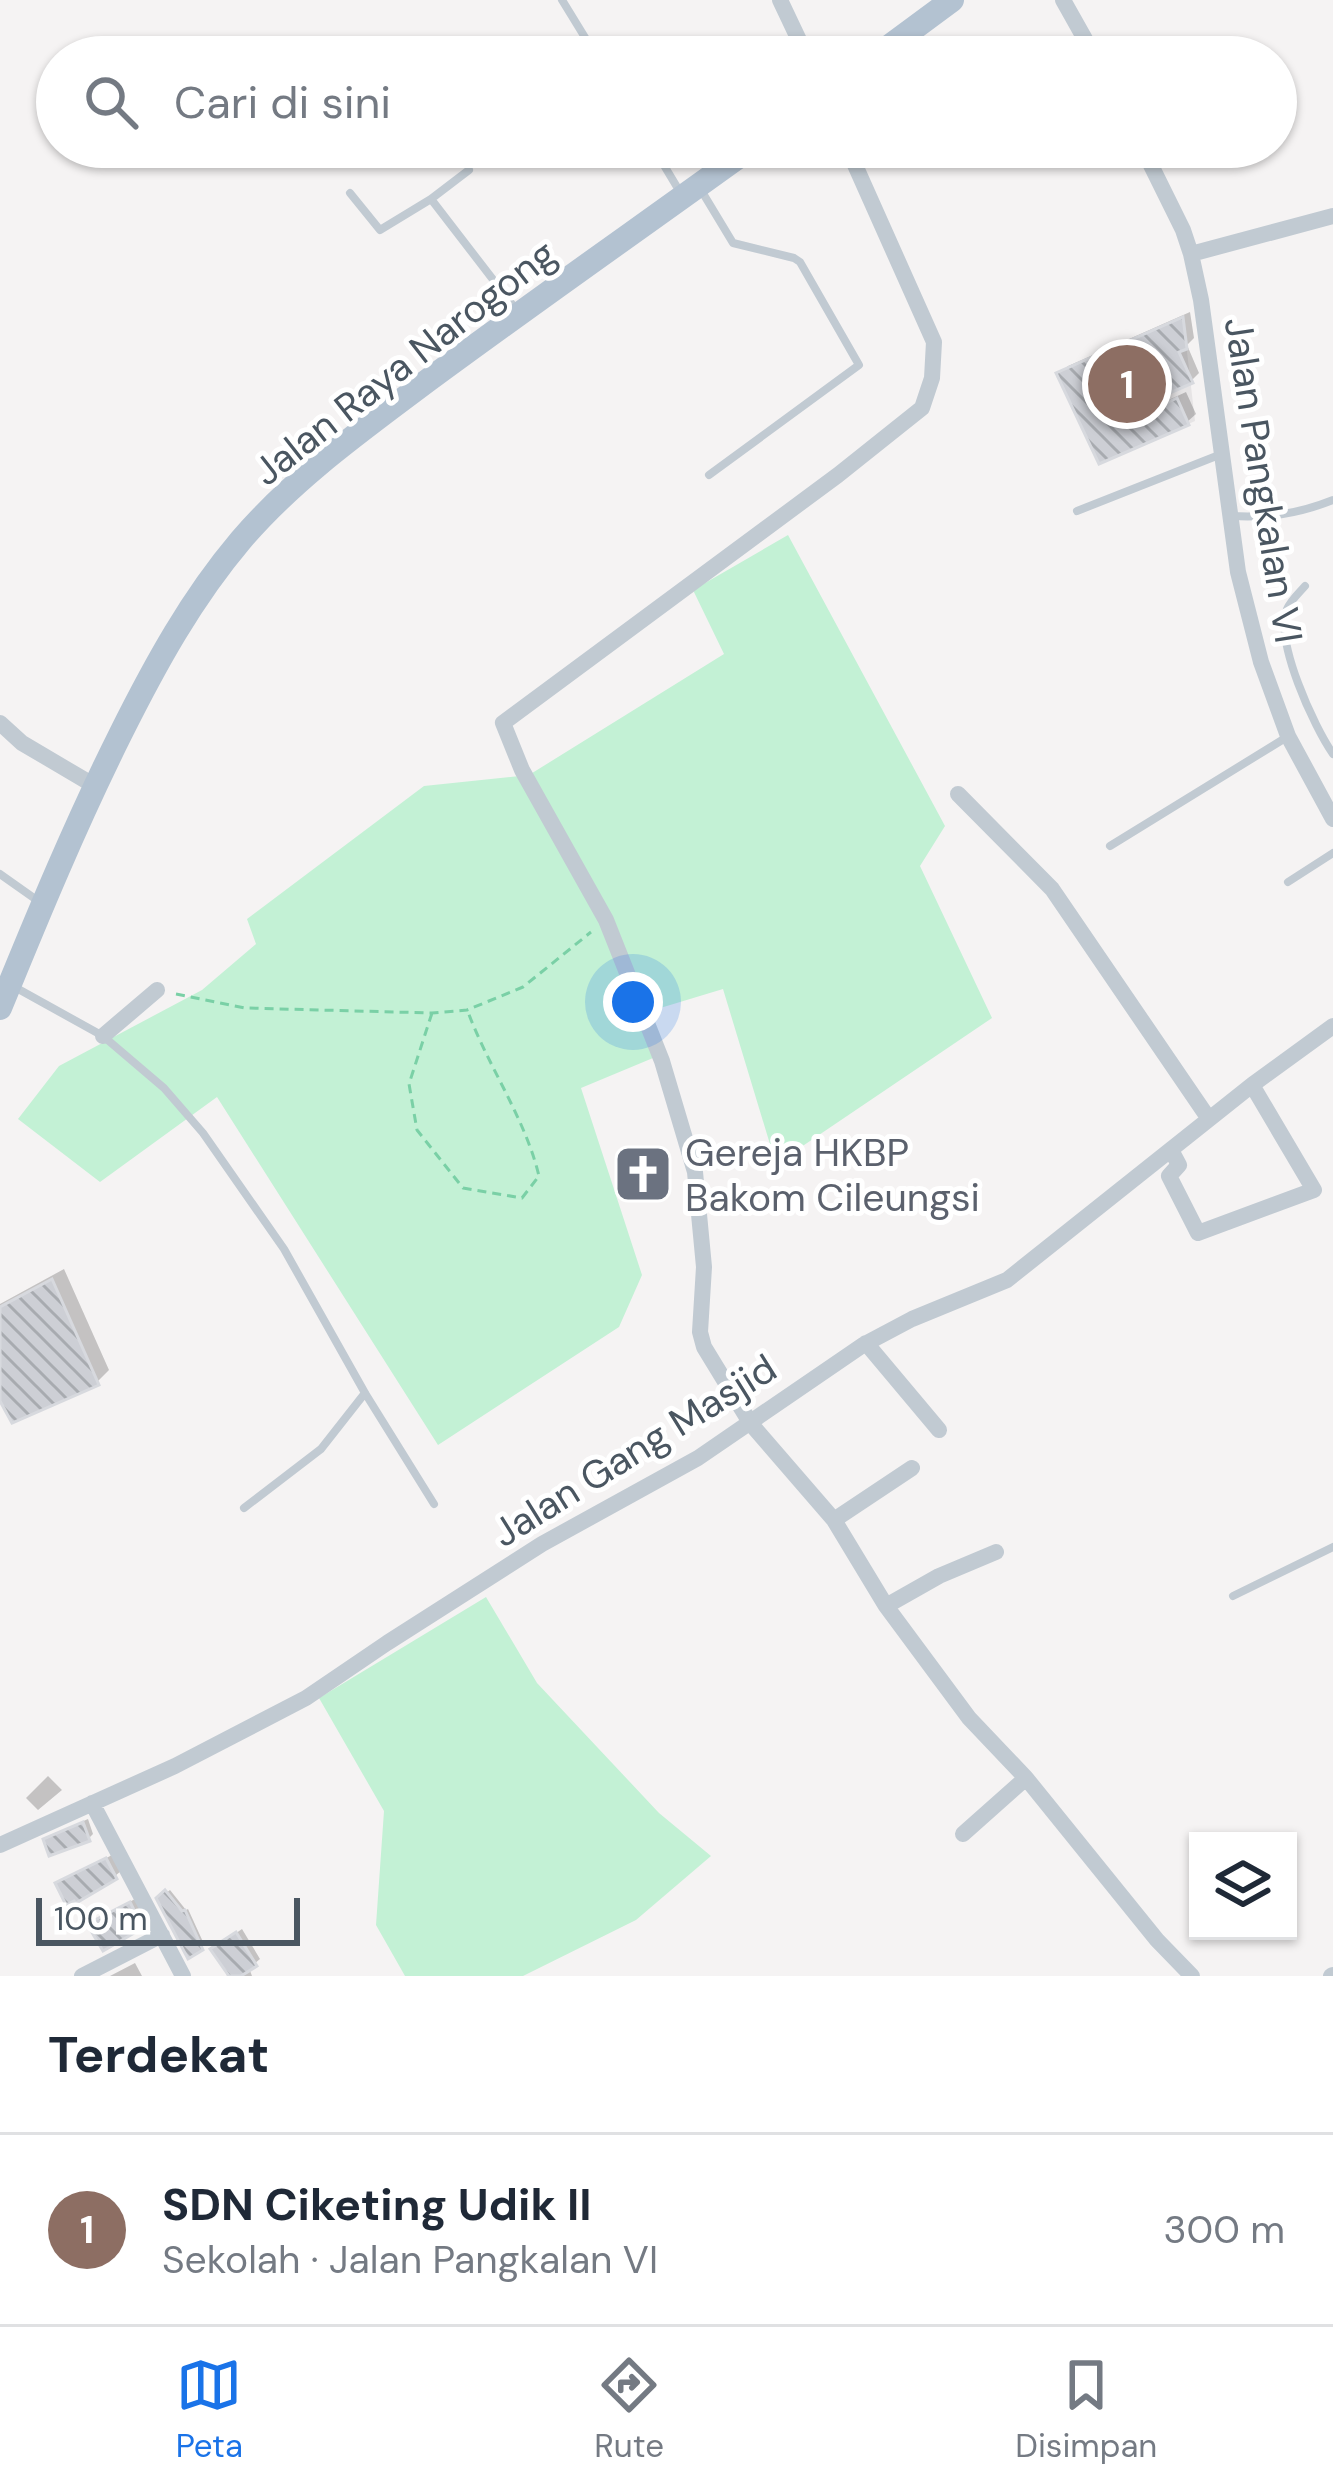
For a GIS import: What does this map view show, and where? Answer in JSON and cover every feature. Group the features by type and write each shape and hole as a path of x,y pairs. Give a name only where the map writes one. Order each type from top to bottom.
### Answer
{"main road":[{"path":"903,36 952,0"},
{"name":"Jalan Raya Narogong","path":"5,996 95,786 161,653 204,586 242,539 331,454 723,168"}],"street":[{"path":"780,0 797,36"},
{"path":"1063,0 1083,36"},
{"path":"856,168 934,342 932,379 922,408 502,723 522,770 607,920 662,1061 695,1172 704,1267 700,1332 704,1347 751,1424 834,1520 886,1606 969,1718 1026,1778 1157,1940 1192,1976"},
{"name":"Jalan Pangkalan VI","path":"1153,168 1191,254 1238,572 1261,662 1288,736 1333,819"},
{"path":"1191,254 1333,216"},
{"path":"0,723 22,742 95,786"},
{"path":"958,794 1052,889 1209,1120"},
{"path":"103,1036 157,990"},
{"name":"Jalan Gang Masjid","path":"0,1845 175,1766 305,1698 542,1544 698,1458 866,1343 1007,1280 1333,1026"},
{"path":"1171,1150 1179,1166 1168,1176 1198,1234 1314,1190 1252,1085"},
{"path":"866,1343 939,1430"},
{"path":"834,1520 912,1468"},
{"path":"886,1606 996,1552"},
{"path":"963,1834 1026,1778"},
{"path":"92,1803 183,1976"},
{"path":"82,1976 162,1935"}],"lane":[{"path":"562,0 584,36"},
{"path":"671,168 734,243 800,262 859,365 710,475"},
{"path":"350,194 380,230 469,170"},
{"path":"431,199 519,313"},
{"path":"1077,511 1220,455"},
{"path":"1229,516 1287,515 1333,500"},
{"path":"1305,586 1285,616 1291,662 1313,722 1333,754"},
{"path":"1110,846 1288,736"},
{"path":"1288,882 1333,853"},
{"path":"0,874 42,904"},
{"path":"5,996 103,1036 164,1088 203,1133 284,1249 364,1394 434,1504"},
{"path":"244,1508 321,1448 364,1394"},
{"path":"1233,1596 1333,1547"}],"path":[{"path":"157,990 245,1007 467,1010 523,987 607,920"},
{"path":"432,1012 410,1084 417,1130 463,1188 522,1198 539,1176 531,1143 483,1052 467,1010"}],"shaded area":[{"path":"1183,317 1195,421 1099,464 1056,373"}],"green space":[{"path":"788,535 945,826 920,866 992,1018 776,1164 723,989 647,1012 653,1058 581,1088 642,1275 619,1327 438,1445 217,1097 100,1182 18,1119 59,1066 202,990 256,944 247,919 424,786 529,775 724,654 693,590"},
{"path":"486,1597 537,1683 659,1813 711,1856 636,1920 523,1976 405,1976 376,1925 384,1811 319,1698"}],"building":[{"path":"1183,317 1187,349 1179,352 1193,383 1172,392 1158,361 1138,370 1135,364 1098,382 1117,426 1177,398 1189,425 1099,464 1056,373"},
{"path":"52,1279 99,1385 12,1423 0,1401 0,1307"},
{"path":"83,1822 90,1841 49,1856 43,1839"},
{"path":"106,1858 117,1879 66,1905 55,1883"},
{"path":"165,1890 185,1910 203,1950 188,1959 156,1898"},
{"path":"130,1902 143,1928 103,1951 87,1924"},
{"path":"236,1932 257,1966 241,1976 229,1976 210,1949"}],"place":[{"name":"SDN Ciketing Udik II","path":"1127,384"},
{"name":"Gereja HKBP Bakom Cileungsi","path":"643,1174"}]}
